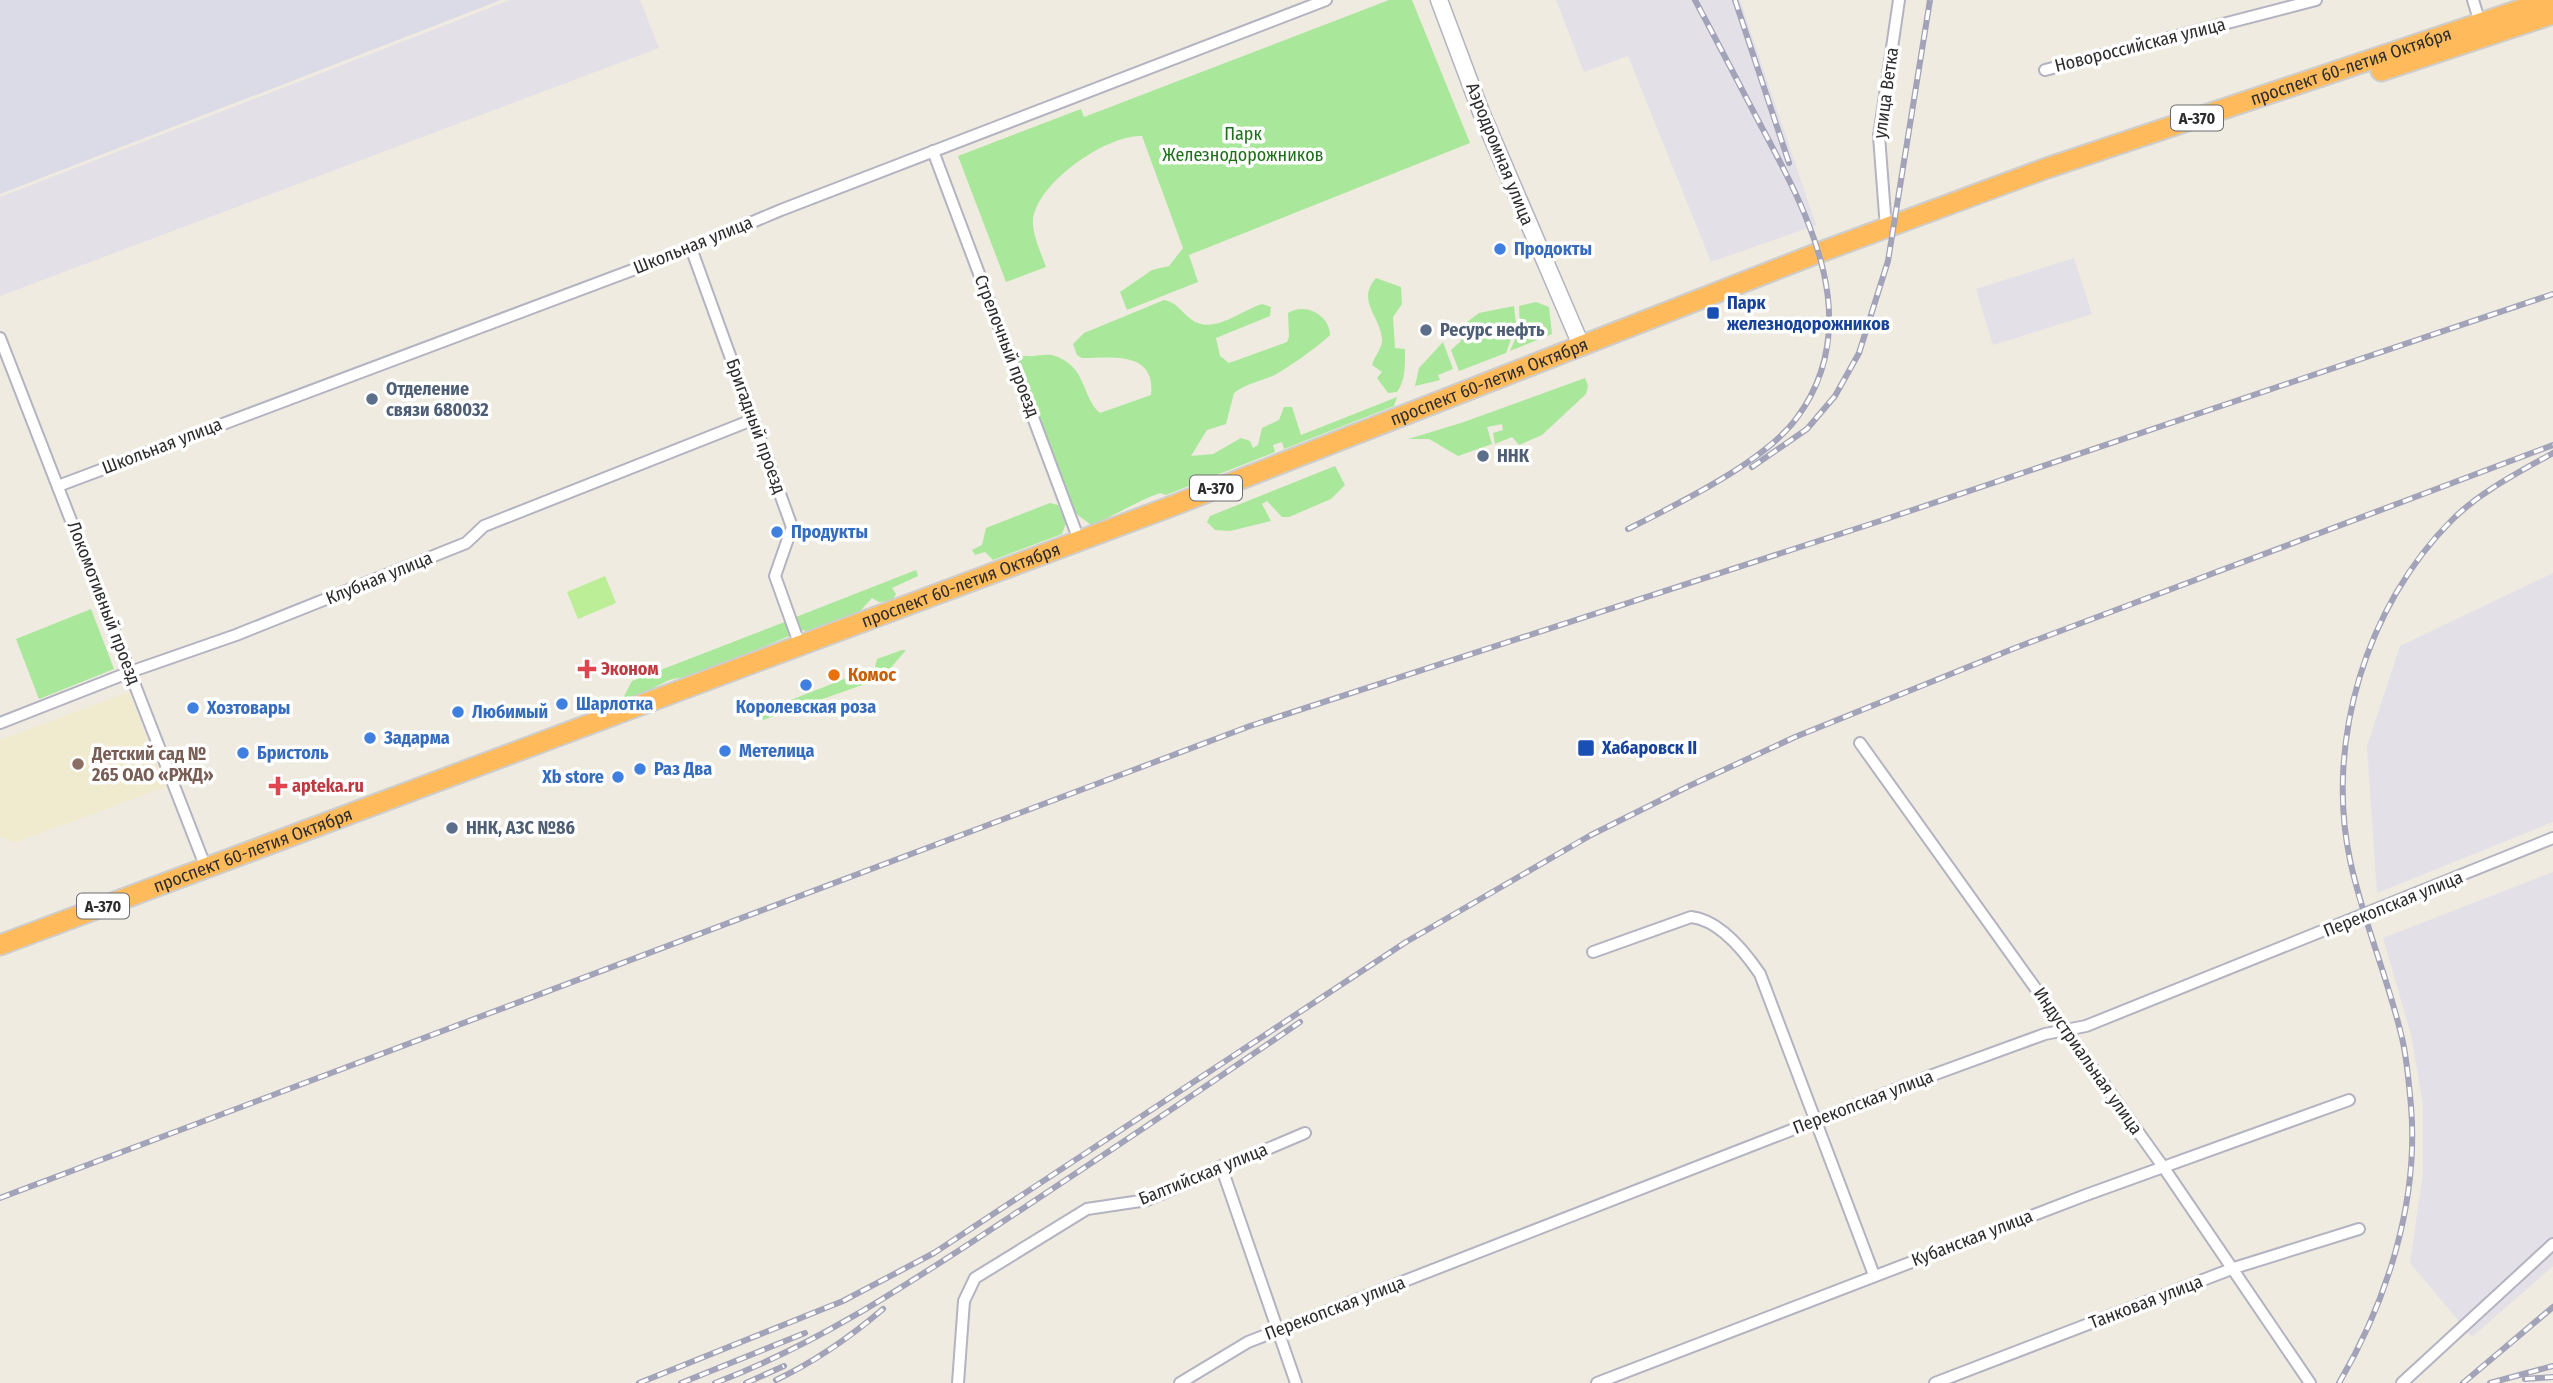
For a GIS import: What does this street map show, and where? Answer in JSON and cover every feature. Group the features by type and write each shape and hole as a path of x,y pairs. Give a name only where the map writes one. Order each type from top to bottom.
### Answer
{"highway":[{"name":"проспект 60-летия Октября","path":"1916,219 2047,168 2549,0"},
{"name":"проспект 60-летия Октября","path":"0,944 1079,540 1886,228 1952,211 2553,14"}],"street":[{"name":"Школьная улица","path":"58,486 691,248 1326,0"},
{"name":"Аэродромная улица","path":"1439,0 1486,124 1581,345"},
{"name":"улица Ветка","path":"1886,228 1879,136 1899,0"},
{"name":"Новороссийская улица","path":"2045,70 2316,0"},
{"path":"2473,0 2480,23"},
{"name":"Стрелочный проезд","path":"933,152 1079,540"},
{"name":"Бригадный проезд","path":"691,248 792,527 775,576 799,643"},
{"name":"Локомотивный проезд","path":"0,338 206,868"},
{"name":"Клубная улица","path":"0,723 130,672 236,635 466,543 484,526 752,420"},
{"name":"Индустриальная улица","path":"1860,743 2164,1168 2311,1383"},
{"name":"Перекопская улица","path":"1180,1383 1248,1342 1275,1331 1816,1119 2045,1034 2067,1031 2313,937 2553,838"},
{"path":"1593,952 1682,918 1700,918 1722,933 1760,974 1874,1275"},
{"name":"Кубанская улица","path":"1597,1383 1874,1275 2349,1100"},
{"name":"Балтийская улица","path":"958,1383 963,1311 966,1293 975,1278 1087,1209 1147,1200 1221,1166 1305,1133"},
{"path":"1221,1166 1275,1331 1296,1383"},
{"name":"Танковая улица","path":"1935,1383 2234,1268 2359,1229"},
{"path":"2402,1383 2553,1244"}],"shaded area":[{"path":"0,0 501,0 0,194"},
{"path":"510,0 640,0 659,48 0,296 0,197"},
{"path":"1556,0 1740,0 1816,225 1711,262 1628,56 1584,72"},
{"path":"2074,258 2092,314 1993,345 1976,289"},
{"path":"2553,573 2553,822 2377,893 2367,746 2400,646"},
{"name":"Детский сад № 265 ОАО «РЖД»","path":"129,692 166,787 14,843 0,836 0,740"},
{"path":"2553,872 2553,1266 2472,1337 2410,1263 2423,1172 2423,1105 2411,1035 2383,938"}],"green space":[{"name":"Парк Железнодорожников","path":"1389,0 1412,0 1470,143 1189,255 1198,282 1127,310 1120,292 1152,270 1169,266 1183,248 1142,136 1128,137 1111,143 1076,163 1047,191 1037,205 1033,220 1035,237 1046,267 1006,282 958,156 1081,109 1084,117"},
{"path":"1376,278 1401,287 1402,304 1393,317 1395,348 1405,349 1405,366 1397,392 1388,393 1377,378 1382,372 1372,365 1382,342 1368,294"},
{"path":"1164,300 1176,305 1192,320 1209,325 1262,304 1271,307 1270,316 1216,338 1220,356 1229,363 1287,342 1288,313 1295,310 1315,312 1329,328 1330,335 1292,365 1234,393 1226,424 1207,430 1191,456 1213,454 1241,438 1250,441 1253,448 1258,445 1262,428 1279,420 1284,407 1292,407 1301,435 1397,397 1394,406 1284,449 1282,442 1273,445 1275,452 1166,495 1160,493 1091,525 1074,512 1017,358 1021,355 1049,355 1067,362 1079,376 1090,400 1100,413 1151,395 1151,380 1139,364 1118,358 1082,358 1077,355 1073,344 1084,333"},
{"path":"1536,302 1549,307 1552,334 1510,351 1520,328 1519,306"},
{"path":"1514,306 1516,325 1506,353 1459,371 1451,350 1461,341 1458,329 1479,313"},
{"path":"1443,342 1453,369 1438,375 1440,380 1415,386 1419,368"},
{"path":"1585,378 1588,386 1586,394 1542,435 1519,445 1512,437 1495,444 1493,433 1503,430 1502,424 1487,427 1492,444 1458,456 1429,439 1408,439 1461,423"},
{"path":"1335,466 1345,485 1331,499 1289,517 1282,517 1267,501 1262,504 1271,521 1230,531 1215,530 1207,522 1210,516"},
{"path":"1050,503 1058,505 1066,523 1062,534 993,560 985,552 975,555 972,550 982,545 986,528"},
{"path":"916,570 918,576 892,588 896,594 892,601 879,602 872,598 852,620 846,618 817,633 801,630 796,617"},
{"path":"605,576 616,603 578,619 567,592"},
{"path":"91,609 114,669 39,699 16,639"},
{"path":"787,621 791,630 789,636 690,678 671,680 637,697 622,700 632,681"},
{"path":"906,650 882,678 763,720 760,712 875,667 877,659"}],"railway":[{"path":"1628,529 1718,481 1782,435 1796,419 1817,382 1827,345 1829,307 1823,269 1811,231 1778,157 1695,0"},
{"path":"1735,0 1789,163"},
{"path":"1752,467 1807,429 1835,396 1859,353 1888,261 1930,0"},
{"path":"0,1198 1250,726 1883,520 2553,294"},
{"path":"639,1383 843,1301 934,1253 1406,942 1591,835 1689,786 1795,737 2015,648 2553,445"},
{"path":"2339,1383 2372,1319 2396,1250 2410,1178 2412,1142 2407,1063 2402,1038 2350,860 2344,815 2343,769 2359,678 2375,634 2396,593 2422,554 2452,520 2475,500 2553,453"},
{"path":"715,1383 794,1348 903,1287 1300,1022"},
{"path":"2463,1383 2553,1307"},
{"path":"776,1380 832,1348 883,1309"},
{"path":"681,1383 805,1333"},
{"path":"746,1383 784,1366"},
{"path":"2490,1383 2553,1366"},
{"path":"2525,1379 2553,1377"}],"place":[{"name":"Продокты","path":"1500,249"},
{"name":"Парк железнодорожников","path":"1713,313"},
{"name":"Ресурс нефть","path":"1426,330"},
{"name":"Отделение связи 680032","path":"372,399"},
{"name":"ННК","path":"1483,456"},
{"name":"Продукты","path":"777,532"},
{"name":"Эконом","path":"587,669"},
{"name":"Комос","path":"834,675"},
{"name":"Королевская роза","path":"806,685"},
{"name":"Шарлотка","path":"562,704"},
{"name":"Хозтовары","path":"193,708"},
{"name":"Любимый","path":"458,712"},
{"name":"Задарма","path":"370,738"},
{"name":"Хабаровск II","path":"1586,748"},
{"name":"Метелица","path":"725,751"},
{"name":"Бристоль","path":"243,753"},
{"name":"Детский сад № 265 ОАО «РЖД»","path":"78,764"},
{"name":"Раз Два","path":"640,769"},
{"name":"Xb store","path":"618,777"},
{"name":"apteka.ru","path":"278,786"},
{"name":"ННК, АЗС №86","path":"452,828"}]}
